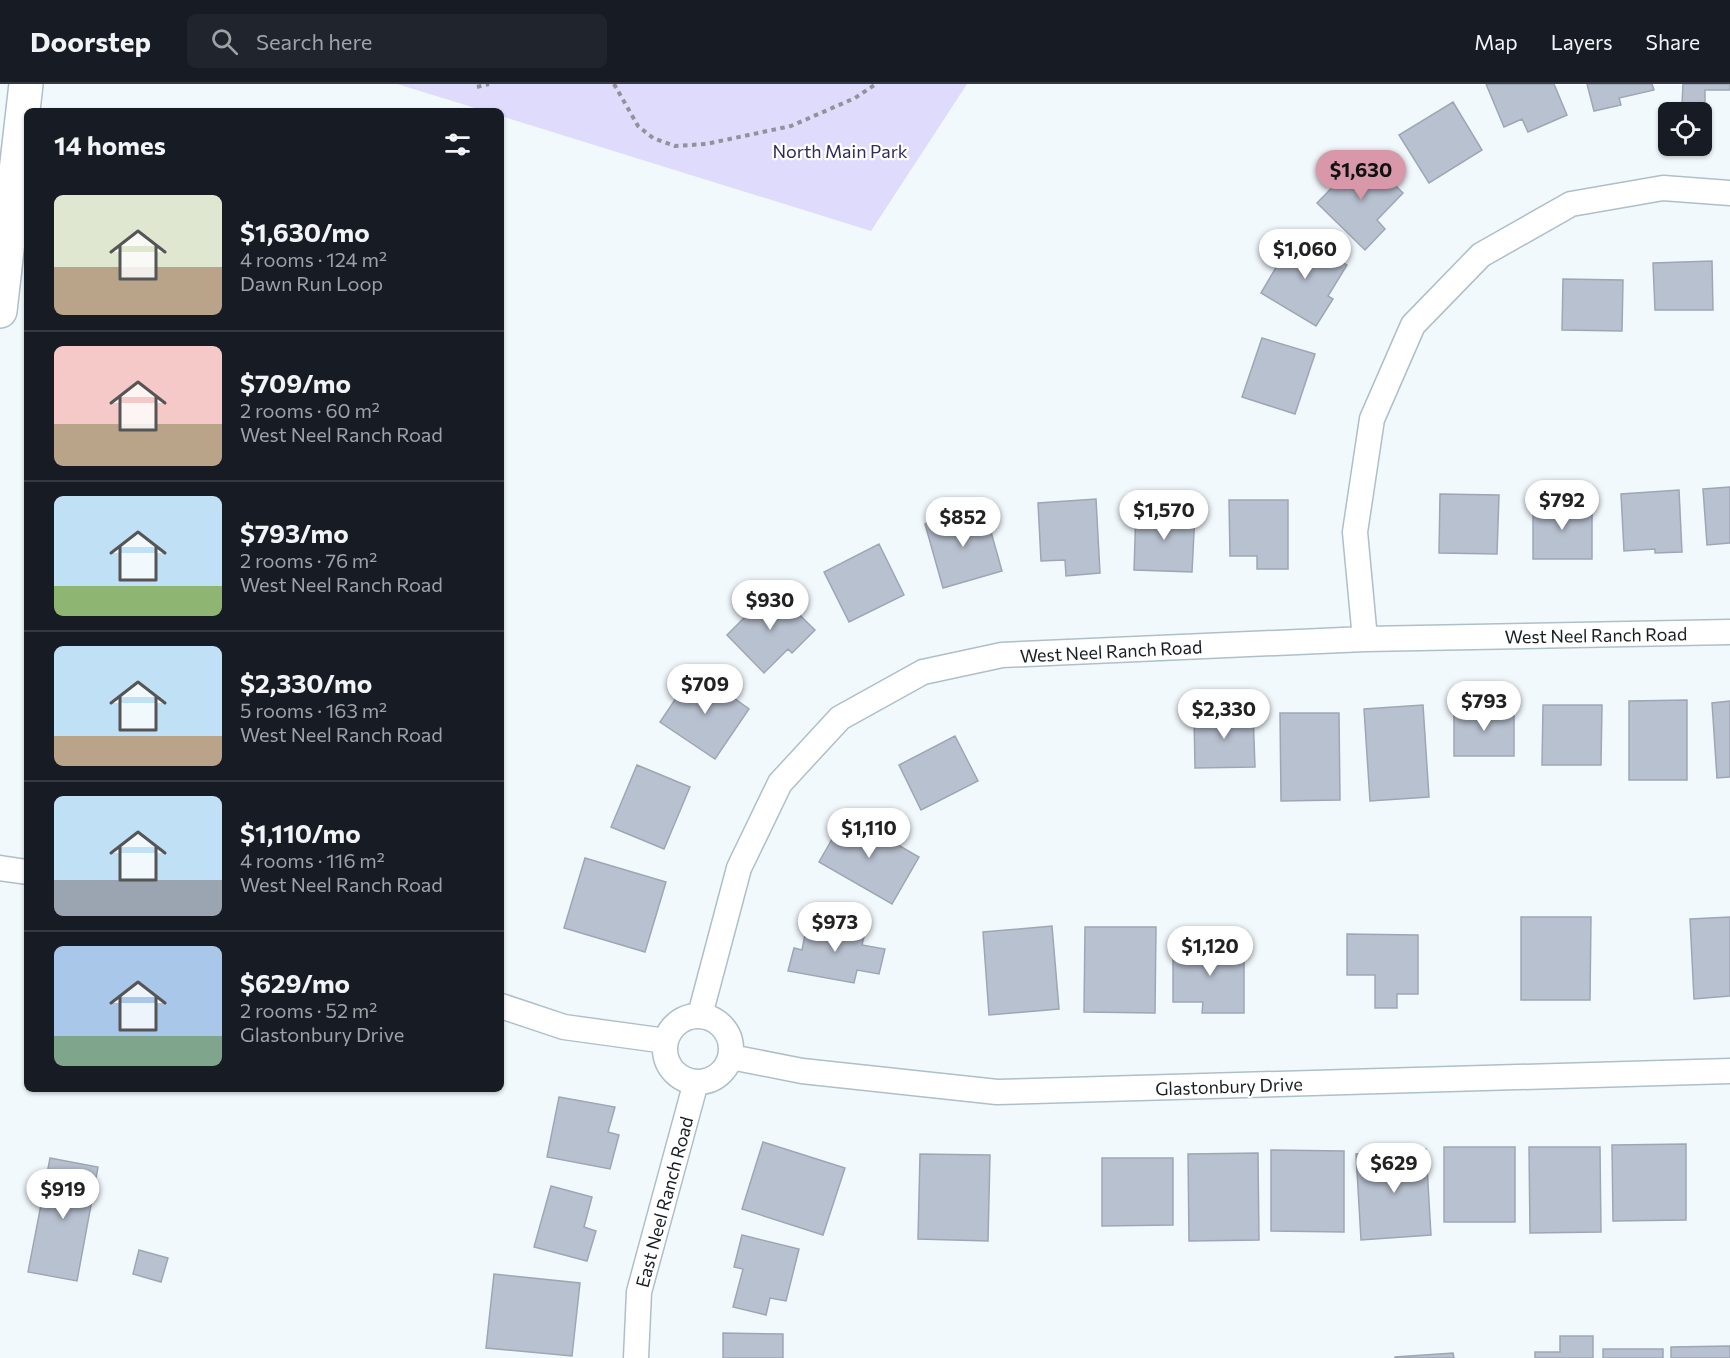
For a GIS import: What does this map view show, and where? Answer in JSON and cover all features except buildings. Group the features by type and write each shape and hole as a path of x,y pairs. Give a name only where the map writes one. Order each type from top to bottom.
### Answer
{"main road":[{"path":"0,311 26,84"}],"street":[{"path":"1365,639 1354,532 1371,419 1413,325 1481,255 1570,204 1663,188 1730,193"},
{"name":"West Neel Ranch Road","path":"700,1015 739,868 780,783 840,718 923,672 1002,656 1365,639 1730,632"},
{"path":"0,868 24,872"},
{"path":"504,1007 564,1027 666,1041"},
{"path":"700,1015 721,1024 732,1045 731,1057 718,1076 708,1081 696,1082 675,1073 668,1064 665,1053 670,1030 678,1022 688,1017 700,1015"},
{"name":"Glastonbury Drive","path":"731,1057 802,1071 997,1092 1730,1071"},
{"name":"East Neel Ranch Road","path":"636,1358 639,1292 696,1082"}],"path":[{"path":"477,87 489,84"},
{"path":"614,84 638,126 653,138 675,147 706,144 791,126 855,98 876,84"}],"green space":[{"name":"North Main Park","path":"397,84 967,84 871,231 504,117 504,108 475,108"}]}
